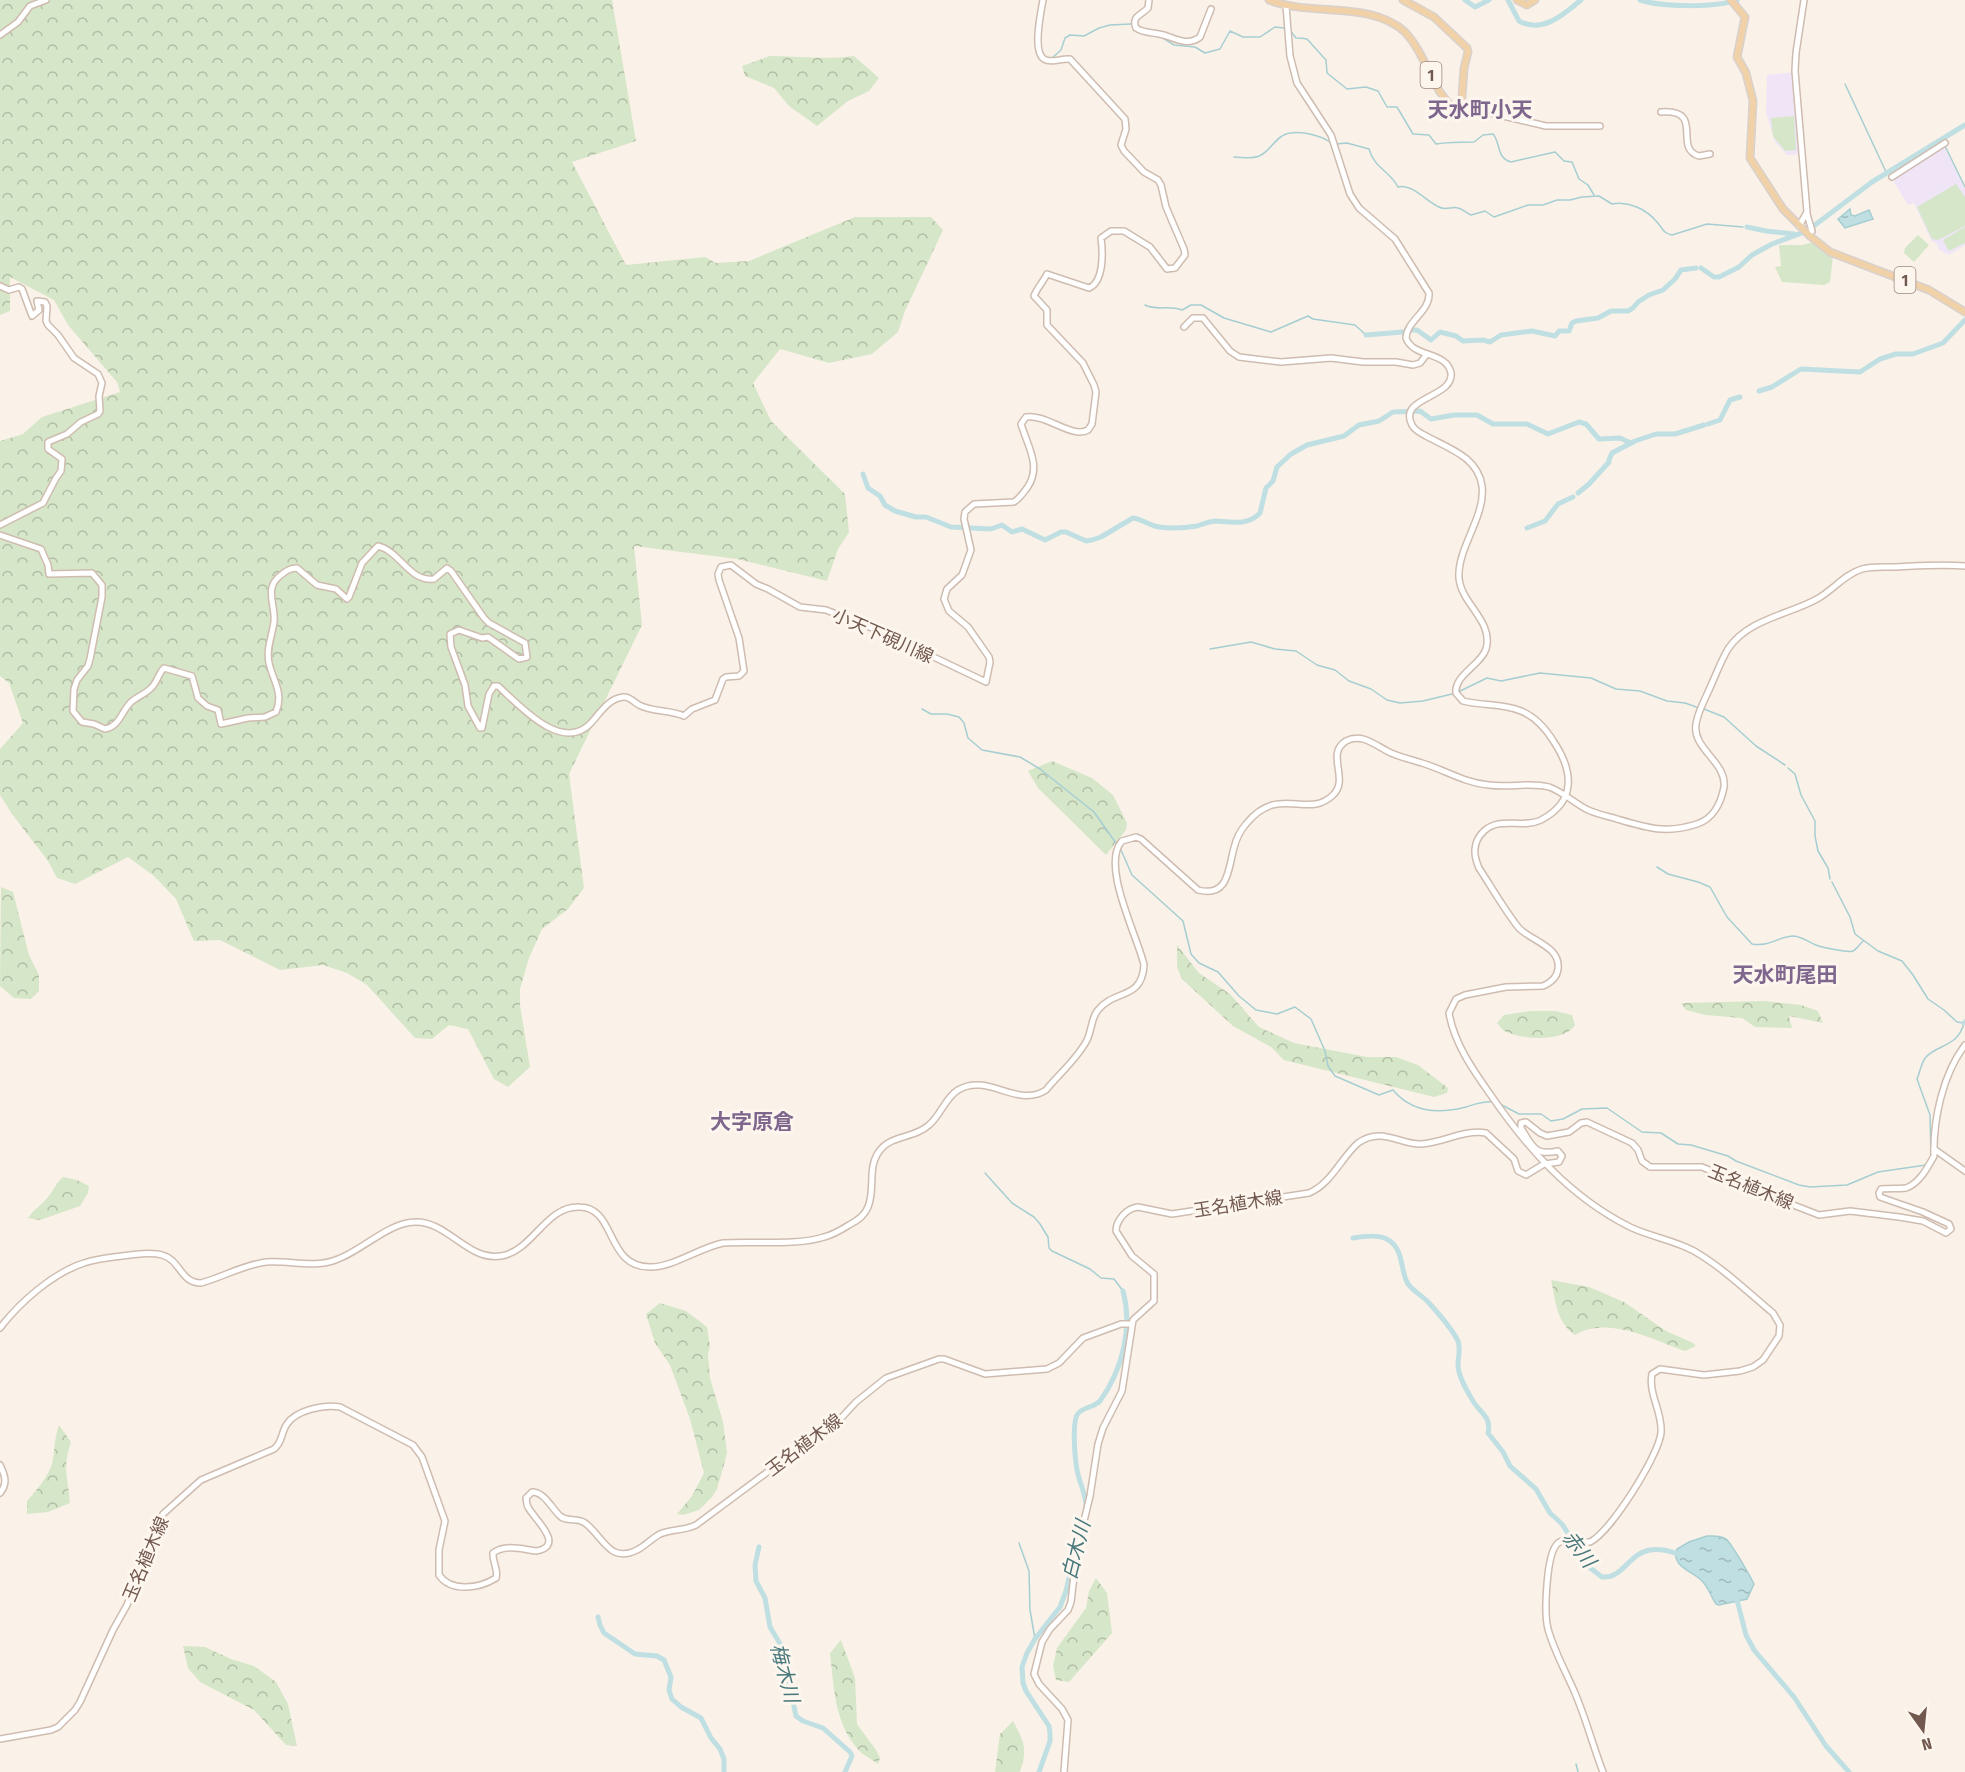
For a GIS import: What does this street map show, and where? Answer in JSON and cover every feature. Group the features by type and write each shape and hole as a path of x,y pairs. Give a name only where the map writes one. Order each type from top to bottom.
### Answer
{"main road":[{"path":"0,35 18,22 30,6 46,0"},
{"name":"小天下硯川線","path":"0,535 41,549 49,574 92,573 102,585 102,597 90,659 88,666 77,680 73,702 74,714 86,724 94,724 105,729 120,721 130,703 153,687 161,670 168,668 192,676 198,698 207,706 218,710 220,724 248,717 270,716 276,712 280,700 268,656 274,619 270,597 276,578 291,568 297,567 318,585 336,590 347,599 362,563 378,546 389,550 413,573 421,577 434,579 447,568 489,623 525,643 527,657 519,659 488,638 459,630 450,634 470,711 480,728 482,728 489,694 494,686 498,686 527,714 553,730 565,733 583,729 612,700 622,697 630,698 640,706 684,716 692,709 715,700 726,677 742,674 739,638 718,574 721,567 726,565 736,568 756,584 800,607 826,610 877,630 986,682 990,667 989,657 968,627 949,611 944,599 947,589 962,575 968,562 971,550 964,519 968,507 974,504 1014,502 1020,499 1035,472 1022,424 1026,417 1043,418 1078,433 1088,430 1092,424 1096,392 1083,363 1047,326 1047,310 1034,296 1047,274 1089,288 1093,287 1101,274 1103,248 1101,238 1115,230 1124,231 1150,247 1167,269 1175,268 1185,255 1166,207 1161,185 1158,180 1144,172 1121,145 1126,129 1125,119 1070,59 1049,61 1044,60 1040,55 1037,39 1043,0"},
{"path":"1149,0 1148,8 1134,21 1136,28 1178,41 1191,41 1200,37 1211,9"},
{"name":"1","path":"1269,0 1286,6 1364,11 1392,21 1413,42 1440,92 1455,111 1461,111 1467,48 1434,17 1403,0"},
{"path":"1517,0 1527,5 1535,0"},
{"name":"1","path":"1731,0 1745,17 1737,57 1746,73 1753,101 1750,158 1783,209 1830,252 1929,290 1965,312"},
{"path":"1804,0 1795,72 1807,229"},
{"path":"1286,6 1290,56 1299,88 1323,121 1333,140 1347,188 1359,208 1395,239 1429,293 1427,306 1406,333 1408,343 1444,362 1450,370 1450,380 1444,388 1411,410 1410,422 1418,432 1458,453 1471,463 1479,475 1482,488 1480,505 1461,562 1459,579 1464,594 1485,628 1487,643 1478,663 1458,683 1457,694 1462,701 1520,710 1537,721 1554,742 1567,764 1569,779 1565,795 1559,805 1540,820 1528,824 1497,823 1485,829 1476,841 1474,854 1476,862 1511,917 1525,933 1551,950 1558,963 1558,969 1553,980 1543,986 1506,987 1456,999 1449,1013 1452,1027 1466,1057 1503,1114 1544,1164 1581,1196 1623,1223 1686,1247 1705,1258 1773,1313 1780,1325 1779,1336 1773,1347 1758,1364 1749,1369 1704,1375 1660,1369 1652,1374 1650,1386 1661,1428 1656,1451 1614,1520 1603,1533 1590,1542 1570,1540 1560,1542 1551,1555 1546,1606 1547,1628 1578,1700 1603,1772"},
{"path":"1461,111 1482,111 1546,126 1600,126"},
{"path":"1661,112 1676,112 1683,117 1687,125 1688,144 1694,154 1705,156 1710,154"},
{"path":"1892,177 1945,143"},
{"path":"1807,212 1807,229"},
{"path":"0,286 9,290 19,287 22,289 32,316 39,310 37,301 45,302 48,325 58,334 74,358 98,374 102,383 98,414 81,422 67,434 48,442 48,449 62,459 62,465 43,503 0,525"},
{"path":"1184,327 1193,318 1203,318 1235,354 1270,362 1331,358 1413,365 1420,363 1427,354"},
{"path":"0,1328 22,1303 43,1286 84,1262 155,1253 173,1260 187,1279 201,1283 241,1268 268,1262 314,1264 331,1262 349,1255 394,1228 411,1222 431,1224 480,1254 502,1256 524,1245 561,1212 570,1208 585,1207 603,1218 614,1245 624,1258 647,1267 663,1266 710,1246 723,1243 809,1240 825,1237 855,1222 865,1213 870,1200 870,1182 876,1155 886,1144 923,1131 934,1121 951,1096 971,1085 989,1085 1025,1096 1040,1094 1046,1090 1083,1046 1099,1008 1136,988 1143,976 1144,965 1120,892 1116,851 1122,841 1129,838 1141,839 1193,886 1205,892 1216,890 1224,883 1237,838 1252,817 1266,807 1280,802 1314,805 1335,794 1340,784 1336,758 1338,752 1344,742 1356,738 1366,740 1397,756 1422,762 1477,783 1496,786 1540,785 1565,795 1587,809 1648,828 1674,830 1707,819 1719,803 1724,781 1719,768 1698,737 1696,723 1726,654 1739,637 1754,626 1817,599 1854,572 1866,568 1919,565 1965,566"},
{"path":"1965,1045 1956,1058 1944,1089 1939,1108 1934,1149 1965,1171"},
{"name":"玉名植木線","path":"0,1739 51,1730 58,1727 75,1710 127,1605 163,1515 174,1502 201,1480 274,1449 281,1441 287,1423 300,1413 332,1406 340,1407 413,1445 422,1456 445,1521 439,1550 439,1575 449,1584 468,1587 484,1584 496,1578 497,1571 493,1557 497,1550 505,1548 536,1551 547,1545 546,1530 527,1507 526,1498 532,1492 543,1496 560,1517 585,1522 614,1552 621,1555 627,1554 646,1545 658,1535 688,1529 696,1525 785,1459 831,1429 856,1402 886,1378 939,1359 986,1374 1047,1369 1059,1363 1083,1338 1128,1324 1154,1301 1155,1279 1151,1270 1132,1256 1116,1231 1117,1223 1133,1207 1172,1214 1309,1193 1322,1185 1359,1143 1382,1136 1420,1144 1481,1132 1491,1136 1514,1159 1516,1170 1522,1174 1528,1174 1544,1164 1559,1162 1562,1154 1558,1151 1546,1154 1538,1150 1521,1128 1521,1123 1526,1122 1540,1134 1547,1136 1569,1132 1581,1123 1587,1122 1635,1146 1642,1161 1650,1167 1702,1167 1746,1186 1762,1196 1819,1215 1850,1211 1899,1217 1923,1221 1946,1233 1951,1229 1949,1224 1879,1195 1881,1189 1906,1188 1917,1182 1932,1161 1934,1149"},
{"path":"1064,1772 1068,1720 1062,1709 1035,1679 1034,1668 1046,1635 1068,1610 1071,1602 1077,1550 1090,1496 1098,1444 1102,1428 1125,1381 1128,1324"},
{"path":"0,1465 5,1477 4,1488 0,1493"}],"shaded area":[{"path":"1795,72 1800,153 1787,155 1775,142 1767,116 1767,75"},
{"path":"1944,146 1965,189 1965,245 1949,255 1939,250 1937,244 1931,240 1914,203 1908,205 1893,180"}],"green space":[{"path":"0,0 612,0 636,141 572,162 626,265 705,257 716,263 749,261 855,217 931,217 943,230 905,311 898,332 872,354 829,363 780,349 753,383 771,421 845,494 849,532 838,549 827,581 737,559 634,546 642,625 569,774 584,888 568,909 542,929 529,958 520,989 520,1005 530,1067 508,1087 494,1079 468,1029 449,1025 432,1039 415,1038 367,985 347,973 323,965 280,970 220,940 194,941 176,899 154,876 128,857 75,884 57,878 48,861 0,795 0,749 23,723 9,683 0,676 0,441 23,434 42,417 120,392 117,382 68,325 54,300 10,277 10,311 0,315"},
{"path":"770,56 822,58 854,56 879,78 869,91 848,101 817,126 789,106 774,88 745,76 742,66"},
{"path":"1794,116 1796,150 1785,151 1773,136 1771,118"},
{"path":"1956,184 1965,197 1965,226 1938,240 1932,239 1917,207"},
{"path":"1965,227 1965,243 1949,251 1943,240"},
{"path":"1918,235 1929,245 1914,262 1904,253 1905,248"},
{"path":"1814,242 1833,256 1830,282 1824,285 1782,282 1775,267 1781,266 1779,245 1802,245"},
{"path":"1052,761 1092,778 1113,795 1127,823 1126,830 1106,855 1038,788 1028,771"},
{"path":"1,887 13,892 29,955 39,975 39,991 31,999 14,998 0,986"},
{"path":"1177,945 1199,973 1230,994 1259,1027 1294,1043 1367,1057 1396,1057 1418,1065 1448,1088 1447,1093 1434,1097 1284,1060 1271,1047 1233,1026 1182,979 1177,967"},
{"path":"1765,1001 1801,1005 1818,1011 1823,1023 1789,1016 1792,1028 1755,1027 1742,1018 1705,1015 1686,1010 1681,1003"},
{"path":"1530,1011 1555,1011 1572,1015 1575,1025 1561,1035 1530,1038 1503,1030 1497,1023 1504,1015"},
{"path":"63,1177 89,1186 88,1193 80,1206 40,1220 28,1218 46,1200"},
{"path":"1551,1280 1589,1287 1624,1302 1666,1331 1696,1346 1685,1351 1616,1328 1588,1329 1575,1335 1560,1317"},
{"path":"660,1303 686,1311 707,1327 710,1346 708,1354 710,1378 723,1422 727,1452 717,1489 712,1497 699,1510 683,1515 677,1514 692,1496 704,1473 690,1419 670,1365 655,1343 646,1314"},
{"path":"59,1425 71,1442 66,1466 70,1503 48,1512 27,1514 27,1501 45,1479 52,1464"},
{"path":"1096,1578 1107,1593 1112,1633 1069,1682 1056,1680 1053,1666 1057,1648 1086,1608 1089,1591"},
{"path":"841,1640 855,1678 857,1724 876,1750 880,1758 878,1764 856,1747 843,1726 839,1714 830,1653"},
{"path":"183,1646 205,1647 254,1666 276,1682 288,1704 297,1746 286,1745 254,1710 200,1682 188,1668"},
{"path":"1013,1721 1024,1745 1020,1772 995,1772 1000,1734"}],"water":[{"path":"1850,209 1851,215 1855,216 1869,210 1873,219 1845,228 1838,219"},
{"path":"1707,1536 1719,1536 1726,1539 1736,1553 1754,1584 1747,1599 1716,1604 1703,1582 1679,1564 1677,1549"}],"waterway":[{"path":"1465,0 1475,7 1489,0"},
{"path":"1508,0 1519,21 1536,25 1553,21 1581,0"},
{"path":"1640,0 1689,6 1728,3 1737,0"},
{"path":"1052,58 1061,50 1065,38 1070,35 1084,36 1110,25 1131,24"},
{"path":"1163,38 1174,45 1195,47 1205,53 1220,49 1230,31 1243,37 1260,37 1275,27 1284,28"},
{"path":"1289,29 1296,38 1307,39 1326,60 1327,73 1347,89 1366,87 1378,91 1387,107 1397,107 1413,134 1429,135 1436,144 1474,142 1483,135 1493,134 1501,154 1511,162 1555,152 1564,161 1572,162 1579,179 1588,185 1594,195"},
{"path":"1845,84 1887,174"},
{"path":"1701,268 1714,277 1719,277 1739,267 1752,255 1772,244 1807,231 1872,182 1965,125"},
{"path":"1234,157 1258,157 1282,136 1293,133 1314,135 1331,143"},
{"path":"1336,144 1347,143 1369,149 1378,165 1398,187 1414,190 1434,205 1447,209 1458,208 1471,215 1485,211 1494,217 1528,205 1543,205 1557,200 1599,196 1612,204 1631,205 1642,210 1653,217 1665,232 1672,235 1707,224 1743,227"},
{"path":"1945,146 1965,187"},
{"path":"1747,227 1794,234"},
{"path":"1411,330 1417,330 1431,340 1440,332 1456,336 1463,341 1490,342 1501,335 1532,331 1555,336 1559,331 1569,331 1572,323 1576,321 1598,318 1611,311 1628,311 1649,295 1663,290 1681,270 1696,268"},
{"path":"1145,305 1182,310 1191,305 1201,305 1224,318 1271,332 1308,316 1313,319 1355,325 1366,335"},
{"path":"1759,391 1772,387 1801,369 1860,372 1880,359 1896,354 1913,354 1943,343 1965,320"},
{"path":"1366,335 1403,332"},
{"path":"1708,424 1720,420 1730,400 1740,397"},
{"path":"863,474 868,488 880,496 885,505 895,511 916,517 926,517 951,527 991,529 1002,525 1012,532 1022,529 1045,540 1066,532 1086,541 1101,537 1133,518 1164,528 1183,528 1214,521 1245,522 1250,520 1260,513 1266,488 1273,481 1277,467 1291,454 1307,445 1344,436 1359,425 1379,421 1393,412 1420,411 1431,419 1454,415 1477,415 1493,424 1527,424 1548,434 1579,422 1586,424 1599,439 1620,438 1631,443"},
{"path":"1609,460 1612,453 1635,441 1656,434 1675,434 1704,425"},
{"path":"1578,493 1609,462"},
{"path":"1527,528 1545,521 1558,504 1573,497"},
{"path":"1210,649 1251,642 1275,649 1296,651 1317,665 1335,670 1349,681 1371,689 1387,700 1400,703 1423,701 1456,693 1487,678 1501,681 1540,673 1591,678 1616,689 1640,691 1667,701 1685,703 1699,708"},
{"path":"922,709 931,714 959,717 964,723 968,738 982,750 1020,757 1040,769 1094,812 1118,846"},
{"path":"1704,709 1724,717 1756,746 1785,765"},
{"path":"1788,768 1795,774 1801,795 1815,821 1818,851 1828,868 1830,879"},
{"path":"1121,850 1132,875 1183,921 1191,954 1199,963 1218,972 1239,996 1256,1010 1277,1014 1295,1007 1311,1019 1325,1051 1328,1066 1335,1076 1379,1095 1393,1090 1400,1098 1426,1110 1446,1111 1483,1102 1494,1102"},
{"path":"1657,867 1668,874 1710,887 1727,917 1752,944 1765,944 1794,936 1819,946 1853,951 1863,941"},
{"path":"1832,882 1850,917 1855,934 1878,951 1902,961 1928,999 1957,1022 1964,1023 1953,1041 1926,1057 1917,1079 1930,1115 1931,1156"},
{"path":"1498,1103 1519,1114 1541,1114 1551,1121 1563,1119 1582,1109 1607,1108 1642,1132 1661,1133 1678,1144 1691,1145 1728,1156 1799,1185 1810,1187 1847,1185 1878,1172 1926,1165"},
{"path":"985,1173 1012,1203 1034,1217 1048,1237 1049,1248 1052,1251 1090,1269 1101,1278 1114,1279 1123,1291"},
{"name":"赤川","path":"1353,1238 1377,1236 1390,1241 1398,1250 1408,1284 1437,1312 1458,1341 1460,1374 1473,1401 1487,1419 1488,1433 1503,1452 1510,1466 1536,1489 1550,1513 1562,1524 1589,1567 1602,1577 1609,1577 1643,1552 1658,1550 1682,1555"},
{"name":"白木川","path":"1086,1506 1076,1465 1075,1420 1081,1410 1100,1401 1120,1363 1127,1320 1123,1291"},
{"name":"白木川","path":"1039,1772 1050,1741 1049,1726 1026,1691 1022,1667 1035,1639 1060,1607 1079,1535"},
{"path":"1019,1543 1029,1571 1030,1610 1035,1639"},
{"name":"梅木川","path":"759,1547 755,1565 756,1581 765,1598 770,1627 782,1647 796,1716 823,1728 850,1752 852,1756 845,1772"},
{"name":"赤川","path":"1736,1596 1746,1635 1754,1650 1794,1697 1826,1746 1849,1772"},
{"path":"598,1617 604,1633 635,1654 657,1656 664,1660 671,1677 669,1690 672,1699 701,1718 711,1738 720,1749 724,1759 724,1772"},
{"path":"1576,1764 1578,1772"}],"district":[{"name":"天水町小天","path":"1480,110"},
{"name":"天水町尾田","path":"1785,975"},
{"name":"大字原倉","path":"752,1122"}]}
